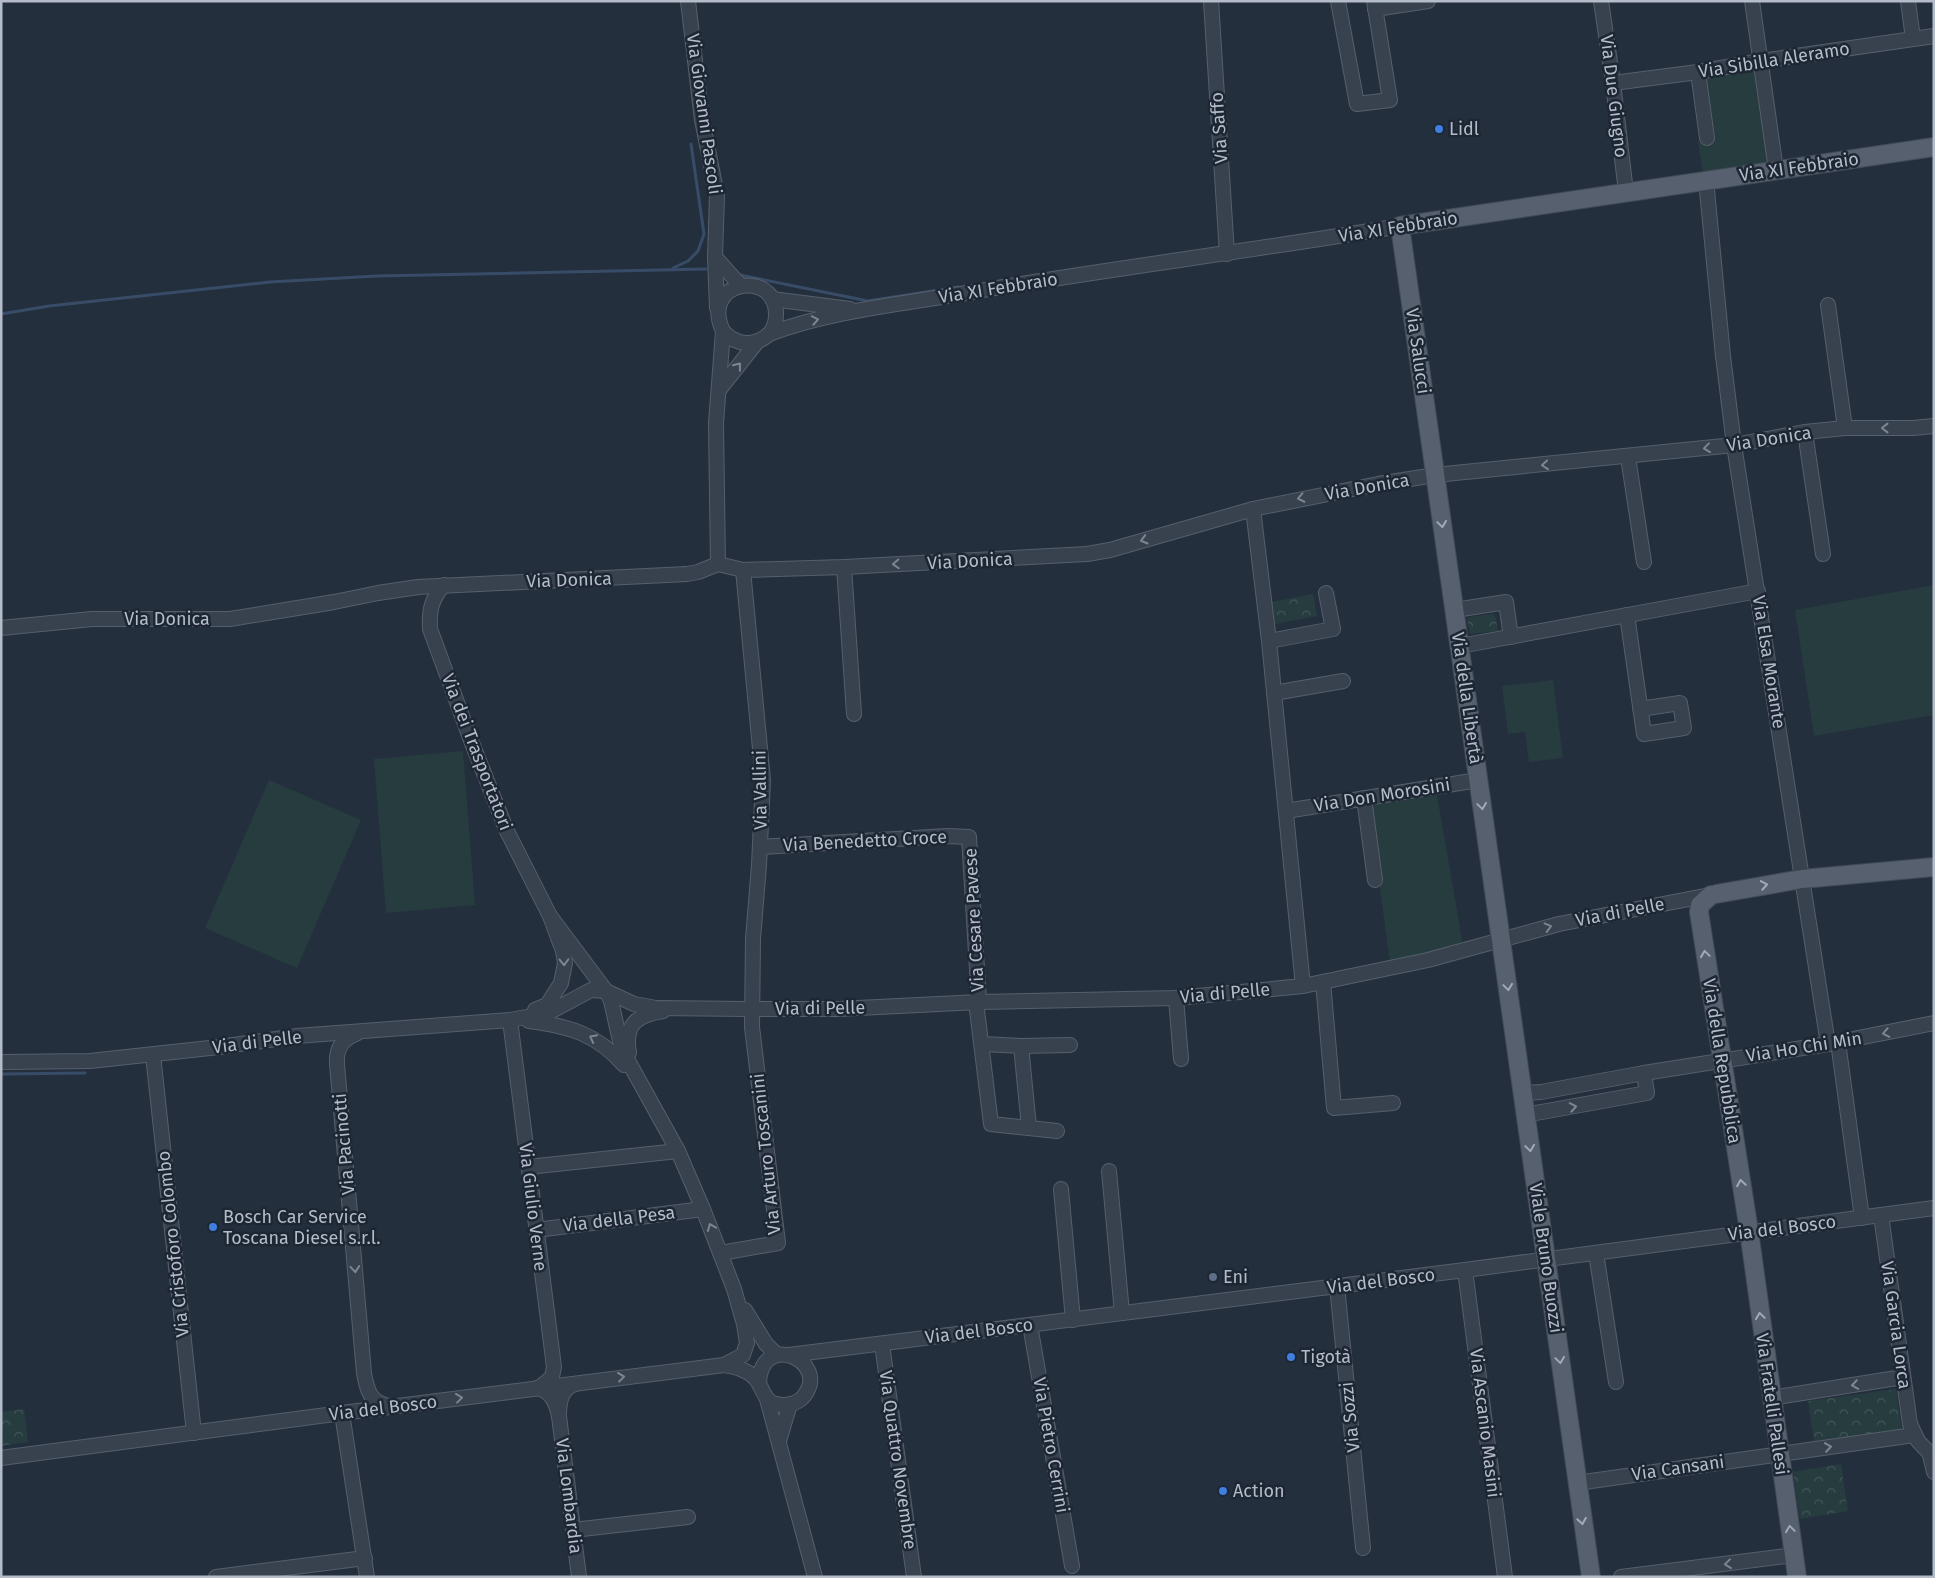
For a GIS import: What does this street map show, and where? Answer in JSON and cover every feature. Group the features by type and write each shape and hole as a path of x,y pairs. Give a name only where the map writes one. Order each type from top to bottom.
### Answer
{"main road":[{"name":"Via XI Febbraio","path":"1400,226 1934,147"},
{"name":"Via Salucci","path":"1400,226 1435,475"},
{"name":"Via della Libertà","path":"1435,475 1498,920 1508,937"},
{"name":"Via di Pelle","path":"1714,894 1802,879 1934,867"},
{"name":"Via della Repubblica","path":"1714,894 1703,901 1699,912 1749,1232"},
{"name":"Viale Bruno Buozzi","path":"1508,937 1530,1093 1547,1260 1591,1577"},
{"name":"Via Fratelli Pallesi","path":"1749,1232 1797,1577"}],"street":[{"name":"Via Giovanni Pascoli","path":"688,1 702,120 717,195 715,257 719,322 723,331 716,423 718,564"},
{"name":"Via Saffo","path":"1211,1 1227,254"},
{"path":"1338,1 1356,104 1390,100 1375,5 1393,6 1428,1"},
{"name":"Via Due Giugno","path":"1601,1 1626,192"},
{"path":"1752,1 1776,170"},
{"path":"1908,1 1913,39"},
{"name":"Via Sibilla Aleramo","path":"1613,83 1934,36"},
{"path":"1698,72 1707,138"},
{"name":"Via Elsa Morante","path":"1706,180 1723,356 1734,445 1802,879 1833,1043 1862,1218"},
{"name":"Via XI Febbraio","path":"763,338 799,323 863,310 1400,226"},
{"path":"715,257 740,285"},
{"path":"718,312 720,302 724,296 740,285 757,286 766,291 776,309 776,320 719,390"},
{"name":"Via XI Febbraio","path":"772,299 863,310"},
{"path":"1828,305 1845,428"},
{"path":"723,331 736,342 747,344 763,338"},
{"name":"Via Donica","path":"1,628 92,619 230,619 418,586 687,574 703,571 718,564 743,570 844,567 1087,554 1110,550 1253,509 1358,487 1435,475 1734,445 1805,432 1845,428 1913,428 1934,426"},
{"path":"1805,432 1823,554"},
{"path":"1628,457 1644,562"},
{"path":"1253,509 1269,641 1303,986"},
{"path":"844,567 854,714"},
{"name":"Via Vallini","path":"743,570 763,780 753,939 752,1009"},
{"name":"Via dei Trasportatori","path":"444,585 432,601 429,618 430,629 506,829 550,916 563,950 565,963 561,983 547,1006 511,1019"},
{"path":"1460,646 1758,591"},
{"path":"1269,641 1333,628 1326,593"},
{"path":"1455,610 1506,602 1511,637"},
{"path":"1627,615 1640,709"},
{"path":"1274,693 1343,681"},
{"name":"Via Don Morosini","path":"1286,811 1478,780"},
{"path":"1364,798 1375,880"},
{"name":"Via Benedetto Croce","path":"760,848 948,836 969,837"},
{"name":"Via Cesare Pavese","path":"969,837 978,1002 991,1124 1029,1127"},
{"name":"Via di Pelle","path":"1,1062 90,1061 153,1055 297,1036 511,1019 548,1013 586,992 606,991 634,1004 656,1008 752,1009 1176,998 1303,986 1428,960 1559,924 1714,894"},
{"name":"Via dei Trasportatori","path":"550,916 606,991"},
{"path":"1323,982 1334,1108 1393,1104"},
{"name":"Via della Pesa","path":"606,991 611,1001 622,1050 678,1151 703,1208 734,1289 746,1337 746,1349 743,1355 724,1364"},
{"path":"1176,998 1181,1060"},
{"name":"Via della Pesa","path":"640,1084 629,1055 628,1037 630,1029 636,1020 648,1014 679,1009"},
{"name":"Via Arturo Toscanini","path":"721,1253 778,1243 752,1026 752,1009"},
{"name":"Via di Pelle","path":"511,1019 549,1024 583,1034 599,1042 611,1051 640,1084"},
{"name":"Via Giulio Verne","path":"511,1019 554,1367 552,1377 538,1388"},
{"name":"Via Ho Chi Min","path":"1530,1093 1833,1043 1934,1023"},
{"name":"Via Pacinotti","path":"336,1064 338,1049 345,1040 356,1034 374,1031"},
{"name":"Via Pacinotti","path":"297,1036 325,1043 334,1053 336,1064 364,1373 364,1386 360,1399 351,1408 342,1413"},
{"path":"982,1044 1021,1046 1070,1044"},
{"path":"1021,1046 1029,1127 1057,1131"},
{"name":"Via Cristoforo Colombo","path":"153,1055 194,1432"},
{"path":"1532,1114 1647,1093 1644,1074"},
{"path":"528,1167 678,1151"},
{"path":"1109,1171 1122,1313"},
{"path":"1060,1189 1073,1320"},
{"name":"Via della Pesa","path":"536,1230 703,1208"},
{"name":"Via del Bosco","path":"783,1355 828,1351 1547,1260 1934,1208"},
{"name":"Via Garcia Lorca","path":"1881,1215 1908,1414 1914,1434"},
{"path":"1596,1253 1616,1382"},
{"name":"Via Ascanio Masini","path":"1465,1270 1505,1577"},
{"name":"Via Sozzi","path":"1336,1286 1363,1548"},
{"name":"Via della Pesa","path":"734,1289 766,1344 783,1355"},
{"name":"Via Pietro Cerrini","path":"1030,1325 1072,1566"},
{"name":"Via Quattro Novembre","path":"882,1344 914,1577"},
{"path":"808,1371 816,1360 828,1351"},
{"path":"759,1383 759,1374 769,1359 783,1355 804,1363 808,1371 809,1383 807,1392 802,1398 790,1404 780,1405 768,1400"},
{"name":"Via del Bosco","path":"1,1458 724,1364 735,1366 747,1372 759,1383 762,1392 768,1400 778,1444 815,1577"},
{"name":"Via Pacinotti","path":"364,1373 372,1399 378,1403 394,1406"},
{"path":"1771,1398 1903,1377"},
{"name":"Via Lombardia","path":"559,1416 560,1402 565,1391 568,1387 577,1383"},
{"name":"Via Lombardia","path":"538,1388 545,1390 551,1396 556,1404 559,1416 579,1577"},
{"path":"778,1444 790,1404"},
{"path":"342,1413 367,1577"},
{"path":"1914,1434 1932,1456 1934,1472"},
{"name":"Via Cansani","path":"1577,1482 1914,1434"},
{"path":"573,1530 688,1516"},
{"path":"1621,1577 1794,1556"},
{"path":"216,1577 364,1558"}],"green space":[{"path":"1752,70 1756,72 1768,161 1703,173 1698,142 1714,139 1705,77"},
{"path":"1934,585 1934,715 1814,736 1795,610"},
{"path":"1313,594 1317,616 1275,624 1272,602"},
{"path":"1495,615 1498,631 1470,634 1467,619 1469,617"},
{"path":"1553,680 1563,758 1529,762 1525,732 1508,734 1502,686"},
{"path":"463,751 475,905 386,913 374,759"},
{"path":"269,780 361,820 297,968 205,928"},
{"path":"1437,795 1463,945 1390,963 1369,806"},
{"path":"1896,1389 1902,1432 1814,1443 1808,1401"},
{"path":"24,1409 28,1442 1,1446 1,1412"},
{"path":"1841,1464 1848,1511 1800,1519 1793,1472"}],"waterway":[{"path":"673,268 688,261 698,251 704,234 691,144"},
{"path":"1,314 49,306 270,282 377,276 706,269"},
{"path":"740,275 868,301 958,287"},
{"path":"1,1074 85,1073"}],"place":[{"name":"Lidl","path":"1439,129"},
{"name":"Bosch Car Service Toscana Diesel s.r.l.","path":"213,1227"},
{"name":"Eni","path":"1213,1277"},
{"name":"Tigotà","path":"1291,1357"},
{"name":"Action","path":"1223,1491"}]}
